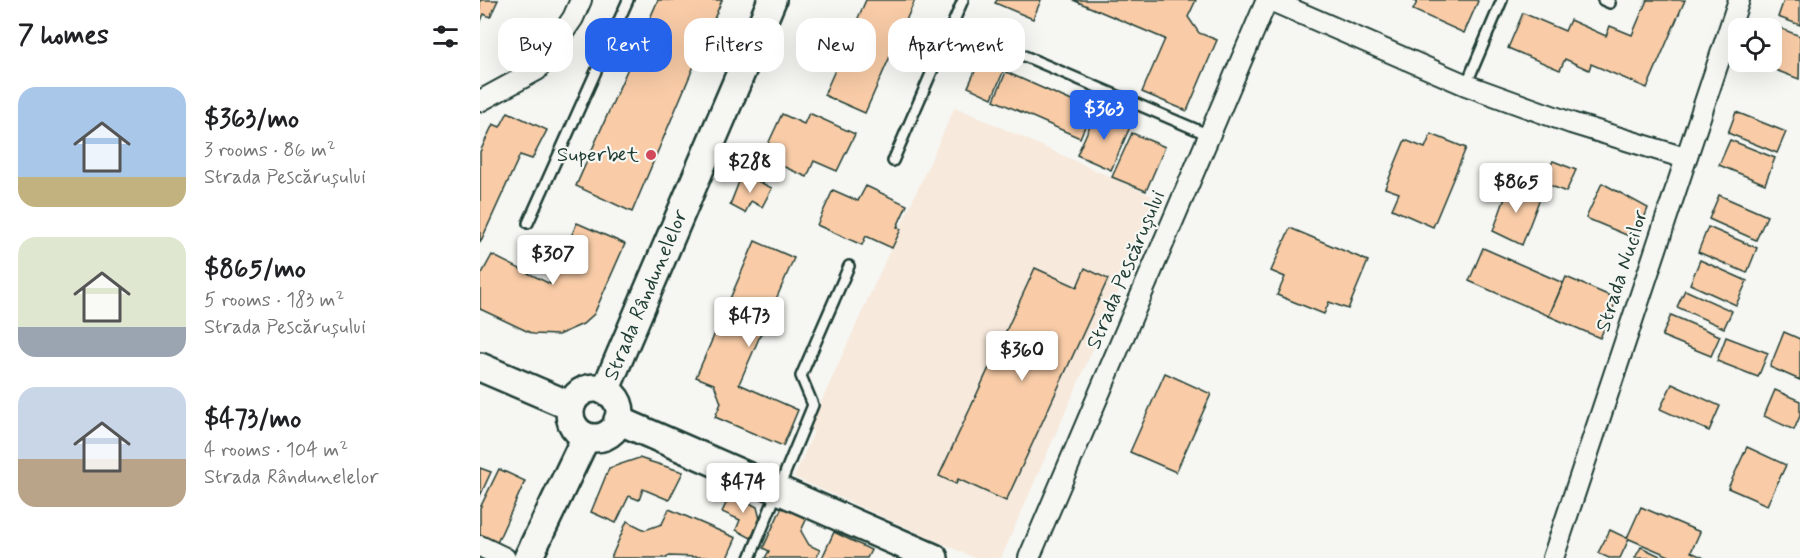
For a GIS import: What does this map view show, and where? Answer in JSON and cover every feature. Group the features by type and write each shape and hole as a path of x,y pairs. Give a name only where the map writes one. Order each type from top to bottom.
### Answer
{"street":[{"path":"480,101 537,69 573,18 581,0"},
{"name":"Strada Rândunelelor","path":"605,391 772,0"},
{"name":"Strada Pescărușului","path":"1029,558 1269,0 1466,85 1571,123 1685,158"},
{"name":"Strada Nucilor","path":"1553,558 1739,0"},
{"path":"480,367 571,406"},
{"path":"588,389 605,391 619,406 618,420 609,434 594,438 586,437 574,428 571,421 571,406 574,398 588,389"},
{"path":"618,420 933,558"},
{"path":"528,558 586,437"},
{"path":"480,546 505,558"}],"lane":[{"path":"528,223 628,0"},
{"path":"955,18 963,0"},
{"path":"1466,85 1502,0"},
{"path":"1025,56 1209,135"},
{"path":"893,161 932,72"},
{"path":"750,558 780,490 813,405 801,376 849,266"}],"shaded area":[{"path":"955,107 1159,199 1001,558 975,558 794,477 814,432 809,429"}],"building":[{"path":"480,0 498,0 490,17 484,14 480,23"},
{"path":"658,0 722,0 714,18 684,18 684,72 691,72 632,212 576,186 626,72 672,72 672,18 650,18"},
{"path":"866,0 915,0 907,18 888,18 888,61 865,113 824,95 834,72 876,72 876,18 858,18"},
{"path":"997,0 1041,0 1033,19 995,3"},
{"path":"1073,0 1196,0 1188,17 1199,33 1217,40 1187,111 1142,92 1165,39"},
{"path":"1411,0 1478,1 1464,33 1413,10 1417,2"},
{"path":"1647,0 1685,0 1647,88 1591,64 1589,70 1565,59 1560,70 1508,48 1523,13 1565,31 1570,20 1606,36 1610,26 1632,35"},
{"path":"1784,0 1800,0 1800,25 1778,17"},
{"path":"1782,29 1800,36 1799,79 1780,72"},
{"path":"975,72 1003,72 992,98 968,87"},
{"path":"1006,72 1092,110 1080,138 994,100"},
{"path":"508,112 547,130 532,159 520,155 480,243 480,152 493,124 500,127"},
{"path":"1096,112 1130,127 1111,170 1077,155"},
{"path":"1736,112 1786,132 1777,153 1728,133"},
{"path":"809,113 855,134 837,171 814,161 807,177 762,157 782,114 804,124"},
{"path":"1132,133 1165,147 1146,191 1112,177"},
{"path":"1431,134 1466,148 1433,227 1392,209 1399,193 1385,188 1405,140 1425,148"},
{"path":"1730,140 1775,158 1765,184 1719,165"},
{"path":"1553,161 1576,170 1566,192 1542,182"},
{"path":"742,174 772,188 762,207 751,201 745,213 730,205"},
{"path":"1602,183 1648,208 1636,239 1586,218"},
{"path":"1510,184 1540,198 1522,245 1493,231"},
{"path":"866,186 907,205 897,227 901,229 892,248 866,236 862,245 817,225 833,190 858,201"},
{"path":"1719,195 1767,216 1756,240 1709,219"},
{"path":"577,223 625,244 594,314 583,324 558,335 533,334 480,309 480,277 492,255 550,284"},
{"path":"1708,227 1757,248 1747,273 1698,252"},
{"path":"1290,228 1368,261 1348,309 1329,302 1324,314 1277,295 1285,277 1271,271"},
{"path":"755,241 794,258 739,384 798,410 783,446 715,417 721,403 714,384 696,377"},
{"path":"1483,248 1563,283 1549,316 1469,281"},
{"path":"1700,260 1747,281 1736,305 1690,284"},
{"path":"1035,268 1077,287 1085,268 1108,279 1006,501 958,479 956,484 939,476"},
{"path":"1566,277 1617,299 1600,338 1549,316"},
{"path":"1685,290 1732,311 1724,328 1677,307"},
{"path":"1671,315 1720,336 1711,356 1662,336"},
{"path":"1784,332 1800,339 1800,380 1770,367"},
{"path":"1726,337 1768,353 1758,377 1717,361"},
{"path":"1165,373 1211,394 1176,472 1130,452"},
{"path":"1672,384 1720,406 1709,431 1660,409"},
{"path":"1775,390 1800,401 1800,416 1794,430 1764,416"},
{"path":"1747,447 1786,465 1767,505 1728,488"},
{"path":"639,458 683,472 669,500 643,489 639,500 629,496 616,523 591,512 609,468"},
{"path":"480,468 491,472 480,496"},
{"path":"499,469 525,481 496,545 480,537 480,508"},
{"path":"731,493 757,507 760,519 751,538 736,530 740,520 722,512"},
{"path":"782,507 807,518 801,531 809,545 820,550 816,558 765,558 769,551 763,548"},
{"path":"1641,507 1700,532 1691,552 1704,558 1674,558 1627,538"},
{"path":"669,509 736,538 727,558 668,556 667,558 611,558 627,521 645,530 662,524"},
{"path":"1610,530 1629,539 1620,558 1609,558 1598,553"},
{"path":"834,532 871,550 867,558 822,558"},
{"path":"1641,547 1664,558 1635,558"}],"place":[{"name":"Superbet","path":"651,155"}]}
